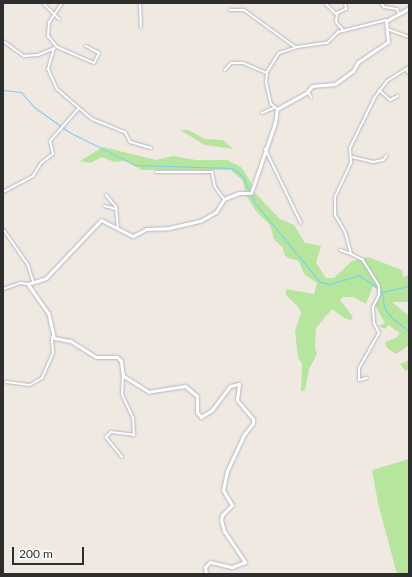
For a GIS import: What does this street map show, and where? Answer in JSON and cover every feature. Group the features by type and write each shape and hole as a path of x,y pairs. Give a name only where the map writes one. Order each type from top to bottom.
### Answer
{"street":[{"path":"43,3 53,15 59,19"},
{"path":"62,3 53,15 47,32 56,48 94,63 100,53 86,46"},
{"path":"140,3 141,27"},
{"path":"325,3 337,14"},
{"path":"337,14 346,9 345,3"},
{"path":"381,3 384,7 396,9 399,14"},
{"path":"3,289 20,283 28,284 33,281 46,278 100,221 133,236 146,229 200,221 216,212 224,199 239,193 250,194 265,148 276,122 276,109 268,93 267,73 279,54 295,47 328,43 337,33 387,20 409,8"},
{"path":"230,10 244,10 295,47"},
{"path":"337,14 336,22 344,31"},
{"path":"262,113 276,109 308,92 312,86 338,83 353,71 357,62 388,42 387,20"},
{"path":"387,29 409,37"},
{"path":"3,41 22,56 38,56 56,48"},
{"path":"56,48 48,67 50,77 55,87 78,108 87,113 92,119 124,132 130,142 151,148"},
{"path":"225,70 231,63 242,63 267,73"},
{"path":"351,254 345,232 335,215 335,197 352,157 350,148 379,90 390,78 409,67"},
{"path":"406,69 409,74"},
{"path":"379,90 390,100 398,96"},
{"path":"308,92 311,97"},
{"path":"3,192 33,176 41,163 53,154 50,141 78,108"},
{"path":"265,148 300,223"},
{"path":"352,157 373,162 383,160 387,155"},
{"path":"156,172 212,172 215,187 224,199"},
{"path":"106,195 115,203 117,209 118,228"},
{"path":"104,206 117,209"},
{"path":"3,229 28,265 33,281"},
{"path":"340,250 363,260 379,286 379,295 373,307 374,323 379,333 359,368 360,380 367,378"},
{"path":"6,382 30,385 42,378 53,353 48,313 28,284"},
{"path":"52,336 58,341 70,341 96,357 117,357 121,361 123,376 122,394 133,418 134,436 110,432 106,436 122,457"},
{"path":"123,376 149,392 186,387 197,396 197,412 201,416 212,410 230,386 239,384 236,400 253,419 253,423 243,436 227,471 224,490 232,505 222,515 221,520 224,531 245,562 232,567 210,562 205,567 206,574"}],"green space":[{"path":"180,130 188,130 205,139 223,140 233,149 205,145"},
{"path":"103,147 156,160 173,156 196,160 227,160 241,167 252,184 251,190 245,191 243,181 231,170 142,170 125,161 114,162 102,157 90,163 80,161"},
{"path":"255,193 280,219 294,225 305,243 321,246 316,263 326,278 334,278 352,261 368,257 402,270 403,277 409,275 409,302 392,302 409,316 409,345 396,354 387,348 385,342 396,338 400,333 388,325 385,329 379,326 385,323 375,305 380,292 377,288 373,286 366,304 353,297 343,297 340,300 353,317 351,320 344,318 332,309 316,328 315,347 317,354 309,369 305,390 301,392 302,364 298,357 295,331 301,313 299,308 286,295 286,289 314,294 317,283 304,274 299,261 288,258 284,254 283,248 274,239 270,225 256,211 246,195"},
{"path":"409,360 409,369 406,371 400,364"},
{"path":"409,459 409,574 397,574 378,503 372,470"}],"waterway":[{"path":"3,90 21,92 34,107 69,132 135,165 232,168 243,177 249,191"},
{"path":"251,194 255,203 320,282 330,284 359,275 382,292 409,286"},
{"path":"382,292 384,307 389,315 409,332"}]}
